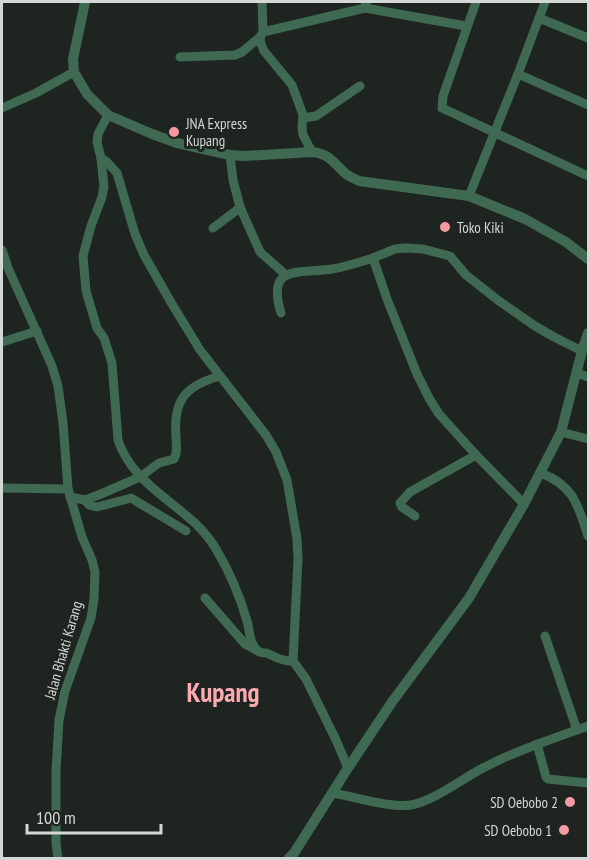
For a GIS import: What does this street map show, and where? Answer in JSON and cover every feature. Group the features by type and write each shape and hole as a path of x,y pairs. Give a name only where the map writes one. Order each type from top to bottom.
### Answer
{"street":[{"path":"85,2 73,59 74,72 87,94 108,115 177,143 230,155 320,153 359,181 469,196 525,219 566,242 588,259"},
{"path":"262,2 261,44 264,51 292,85 303,118 303,135 312,152"},
{"path":"476,2 443,96 442,108 588,176"},
{"path":"469,196 518,75 544,2"},
{"path":"180,57 236,55 261,34 365,5 466,26"},
{"path":"539,18 588,39"},
{"path":"2,108 74,72"},
{"path":"518,75 588,105"},
{"path":"303,118 316,116 360,86"},
{"path":"108,115 98,134 97,142 104,187 82,256 86,291 97,328 108,349 112,363 118,440 121,450 140,477 206,534 232,580 247,620 250,638 258,651"},
{"path":"230,155 240,207 260,252 286,275"},
{"path":"101,158 117,173 135,234 144,255 200,350 266,435 276,452 287,480 293,509 298,559 293,661 306,679 348,768"},
{"path":"213,228 240,207"},
{"name":"Jalan Bhakti Karang","path":"2,249 5,268 38,331 58,386 69,493 95,572 91,618 65,691 59,720 56,771 58,858"},
{"path":"281,313 277,287 286,275 334,268 373,258 395,249 423,249 450,256 466,275 499,301 535,326 582,351"},
{"path":"373,258 387,299 429,398 476,455 524,504"},
{"path":"2,342 38,331"},
{"path":"294,857 348,768 392,702 469,598 524,504 561,432 588,333"},
{"path":"577,373 588,377"},
{"path":"85,500 140,477 159,463 174,459 176,457 178,405 194,387 220,376"},
{"path":"561,432 588,439"},
{"path":"415,516 402,507 400,503 404,498 476,455"},
{"path":"541,473 561,482 569,490 588,536"},
{"path":"2,488 69,493 97,507 131,498 186,531"},
{"path":"205,598 245,644 283,660 293,661"},
{"path":"545,636 577,730"},
{"path":"333,793 395,806 411,805 438,794 483,768 537,744 588,726"},
{"path":"537,744 548,779 588,783"}],"place":[{"name":"JNA Express Kupang","path":"174,132"},
{"name":"Toko Kiki","path":"445,227"},
{"name":"SD Oebobo 2","path":"570,802"},
{"name":"SD Oebobo 1","path":"564,830"}],"district":[{"name":"Kupang","path":"223,692"}]}
